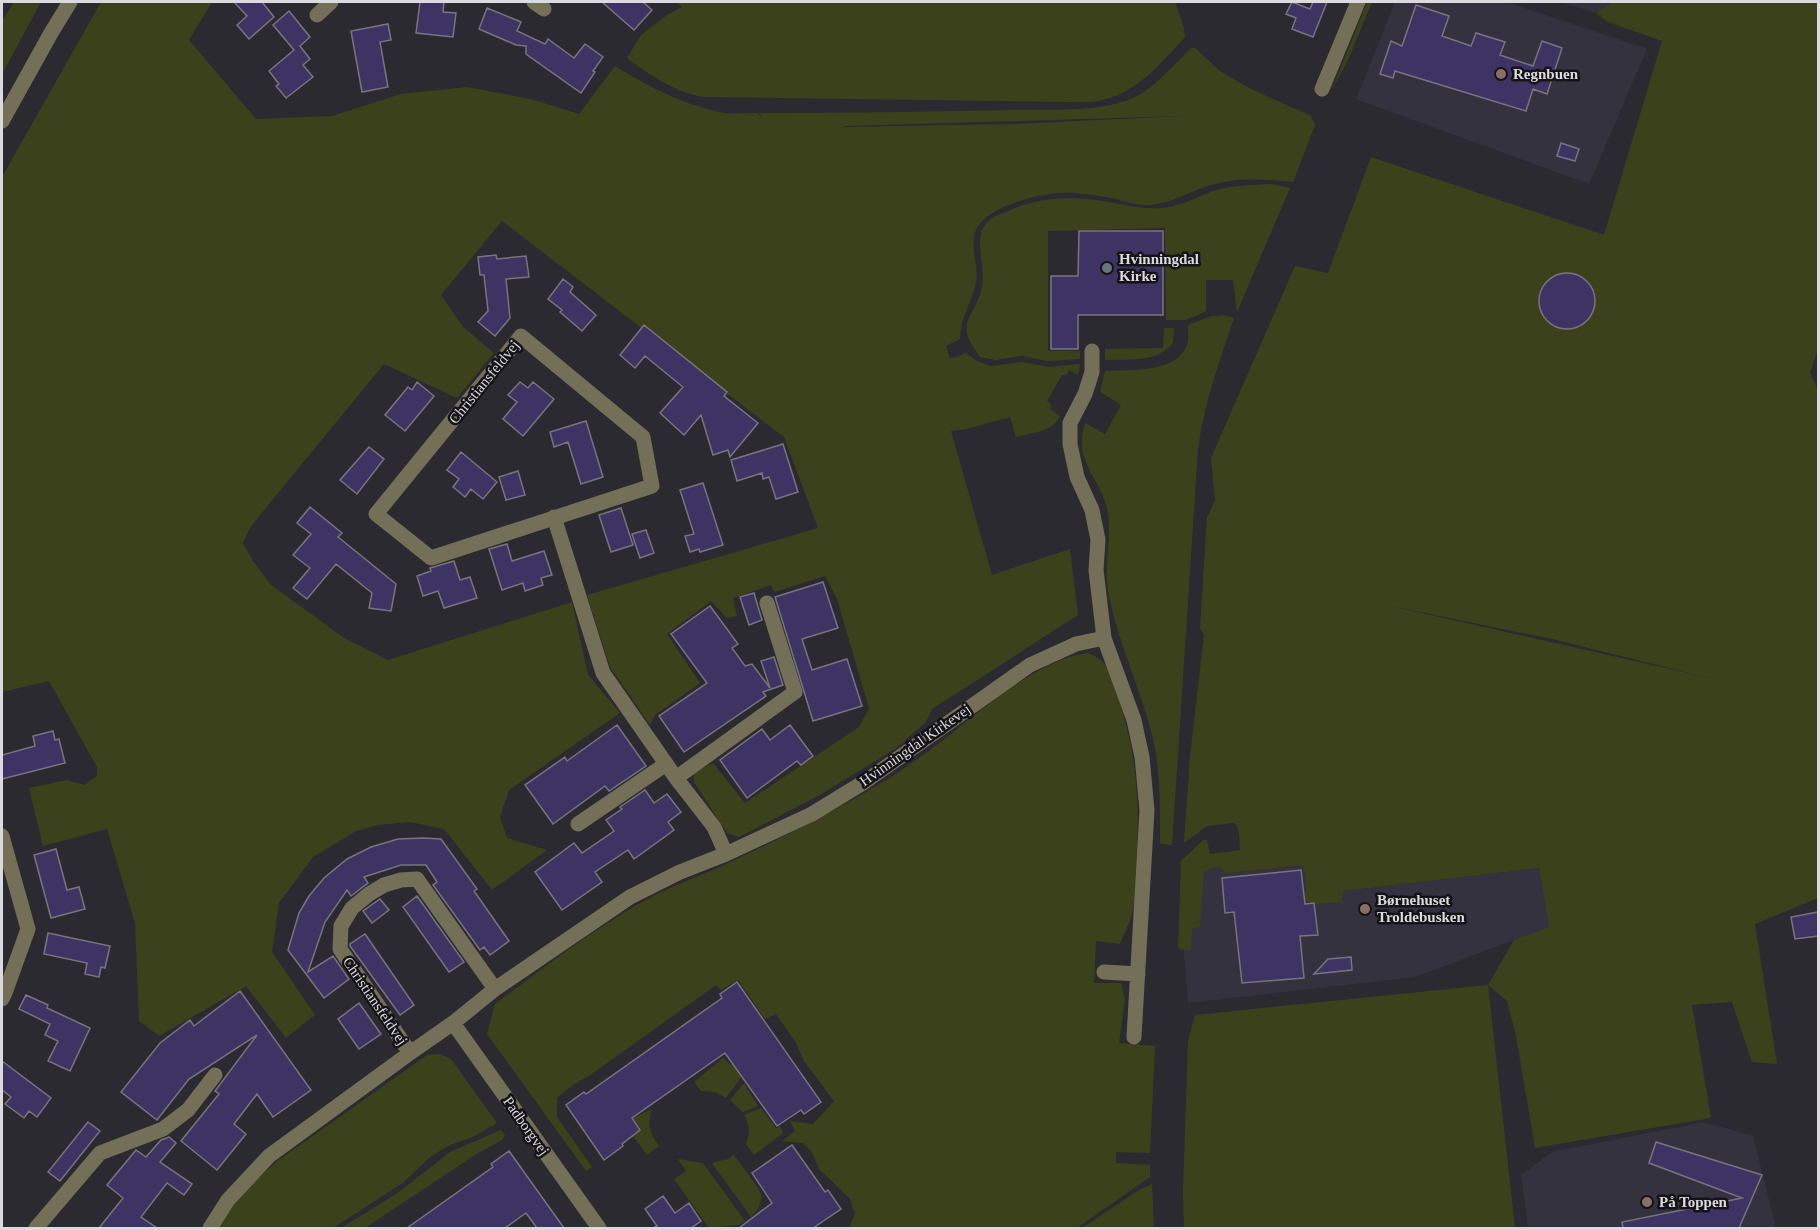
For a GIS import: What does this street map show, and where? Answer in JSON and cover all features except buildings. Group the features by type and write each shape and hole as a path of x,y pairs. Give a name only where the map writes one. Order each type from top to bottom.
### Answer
{"street":[{"path":"2,121 70,2"},
{"path":"317,15 331,2"},
{"path":"1322,89 1358,2"},
{"name":"Christiansfeldvej","path":"521,336 643,437 652,486 554,516 430,558 376,514 521,336"},
{"path":"1092,351 1092,372 1085,394 1070,423 1070,444 1077,477 1092,510 1098,540 1096,570 1104,638 1134,720 1142,757 1147,810 1134,1037"},
{"path":"554,516 603,674 676,778 714,827 726,854"},
{"path":"676,778 795,692 767,603"},
{"name":"Hvinningdal Kirkevej","path":"726,854 812,814 866,781 1030,665 1076,644 1104,638"},
{"path":"578,824 666,764"},
{"path":"2,836 28,929 2,999"},
{"name":"Christiansfeldvej","path":"210,1228 228,1200 269,1156 495,990 630,897 680,872 726,854"},
{"name":"Christiansfeldvej","path":"410,1053 340,949 341,926 352,908 369,894 393,883 417,879 495,990"},
{"path":"1104,972 1138,974"},
{"name":"Padborgvej","path":"453,1023 600,1228"},
{"path":"36,1228 100,1153 164,1129 188,1110 215,1075"}],"shaded area":[{"name":"Regnbuen","path":"1395,2 1507,2 1647,49 1589,184 1356,99"},
{"path":"1561,2 1613,2 1596,13"},
{"name":"Børnehuset Troldebusken","path":"1292,847 1343,891 1539,868 1549,927 1415,977 1188,1003 1182,931 1188,860"},
{"name":"På Toppen","path":"1704,1122 1753,1136 1776,1228 1528,1228 1521,1175 1552,1152"}],"green space":[{"path":"14,2 41,2 2,74 2,21"},
{"path":"101,2 212,2 189,40 256,119 332,116 401,94 467,87 531,99 579,114 615,66 652,87 705,109 733,114 757,113 762,118 759,113 1089,108 1120,103 1141,94 1157,82 1191,48 1195,48 1220,71 1249,88 1311,116 1315,125 1293,182 1229,181 1152,205 1080,193 1050,194 1004,207 981,223 974,239 976,282 962,324 960,339 946,346 950,359 966,353 990,366 1023,362 1048,367 1080,364 1078,375 1069,370 1067,375 1062,375 1047,401 1051,404 1050,409 1060,416 1047,429 1016,437 1010,417 951,431 992,575 1070,549 1078,615 932,709 926,722 895,749 818,796 739,837 727,833 694,782 694,772 713,763 745,803 859,727 869,708 837,599 825,576 774,592 771,585 733,598 737,616 727,618 711,601 667,634 700,683 655,715 650,725 610,667 587,595 818,528 784,437 502,221 441,295 463,327 494,353 457,398 384,364 251,526 243,543 270,584 344,638 388,660 572,602 588,675 620,713 509,790 500,817 507,838 547,850 492,890 444,829 410,822 378,825 356,831 313,857 279,903 272,952 315,1015 286,1038 246,986 159,1036 139,1021 135,923 107,829 43,846 29,788 67,780 84,785 97,776 97,767 49,681 2,692 2,177","holes":["1183,116 1015,124 844,127"]},
{"path":"677,2 1175,2 1185,37 1158,66 1138,83 1116,96 1094,102 702,97 681,91 663,82 627,58 641,35 667,15 682,7"},
{"path":"1367,2 1372,2 1348,60 1332,90"},
{"path":"1613,2 1818,2 1818,349 1810,373 1818,390 1818,898 1755,924 1777,1064 1752,1062 1732,1002 1692,1005 1711,1118 1535,1148 1516,1036 1507,1001 1488,985 1514,940 1549,927 1539,868 1343,891 1342,902 1317,904 1305,901 1306,880 1303,865 1225,873 1219,866 1204,871 1200,926 1192,929 1191,950 1181,950 1178,947 1181,861 1203,840 1207,840 1210,854 1240,850 1239,832 1236,824 1233,823 1207,826 1184,843 1190,756 1204,635 1200,628 1207,518 1215,500 1211,458 1295,266 1328,273 1371,157 1604,235 1662,41 1608,22 1596,13","holes":["1386,605 1552,639 1710,678"]},
{"path":"1272,184 1290,188 1237,312 1233,280 1206,280 1206,311 1186,320 1166,320 1165,228 1048,231 1048,351 1080,351 1080,359 1047,361 1022,356 995,360 980,357 972,345 967,328 982,287 980,238 985,225 995,216 1039,201 1072,198 1144,208 1168,207 1220,189"},
{"path":"1224,315 1234,318 1208,399 1198,449 1172,845 1160,844 1157,759 1146,714 1123,647 1109,596 1107,586 1108,513 1103,497 1084,458 1082,436 1085,423 1105,434 1121,405 1100,392 1105,371 1139,370 1173,361 1187,345 1188,325 1212,316"},
{"path":"1164,328 1174,328 1173,342 1160,354 1152,357 1105,360 1105,349 1163,348"},
{"path":"1088,653 1101,660 1106,666 1114,685 1134,763 1137,803 1135,894 1132,913 1120,944 1096,941 1094,983 1121,983 1125,998 1119,1043 1155,1046 1150,1153 1116,1152 1116,1163 1150,1165 1150,1177 1077,1228 849,1228 855,1214 850,1199 819,1169 812,1152 803,1143 782,1141 795,1131 790,1121 813,1124 834,1101 804,1061 796,1043 776,1014 765,1019 738,980 721,990 716,985 557,1098 557,1117 592,1167 586,1171 487,1034 495,1004 572,947 632,908 653,896 766,845 841,806 906,767 1027,677 1068,657"},
{"path":"1488,985 1515,1228 1184,1228 1188,1040 1195,1015"},
{"path":"440,1054 451,1059 497,1123 430,1157 404,1182 333,1228 217,1228 246,1189 276,1162 427,1055"},
{"path":"723,1058 731,1065 739,1062 745,1072 726,1098 715,1092 701,1091 694,1082"},
{"path":"744,1083 758,1106 743,1112 730,1100"},
{"path":"761,1108 776,1128 780,1126 783,1133 754,1155 746,1144 749,1129 744,1115"},
{"path":"652,1109 650,1128 659,1146 647,1155 633,1136 641,1130 633,1118"},
{"path":"501,1130 505,1135 502,1140 478,1153 365,1228 341,1228 399,1192 450,1152"},
{"path":"734,1155 762,1197 758,1209 751,1217 712,1163"},
{"path":"678,1159 703,1163 745,1221 739,1225 709,1228 674,1179 686,1171"},
{"path":"1152,1184 1154,1228 1082,1228 1139,1190"}],"place":[{"name":"Regnbuen","path":"1501,74"},
{"name":"Hvinningdal Kirke","path":"1107,268"},
{"name":"Børnehuset Troldebusken","path":"1365,909"},
{"name":"På Toppen","path":"1647,1202"}]}
